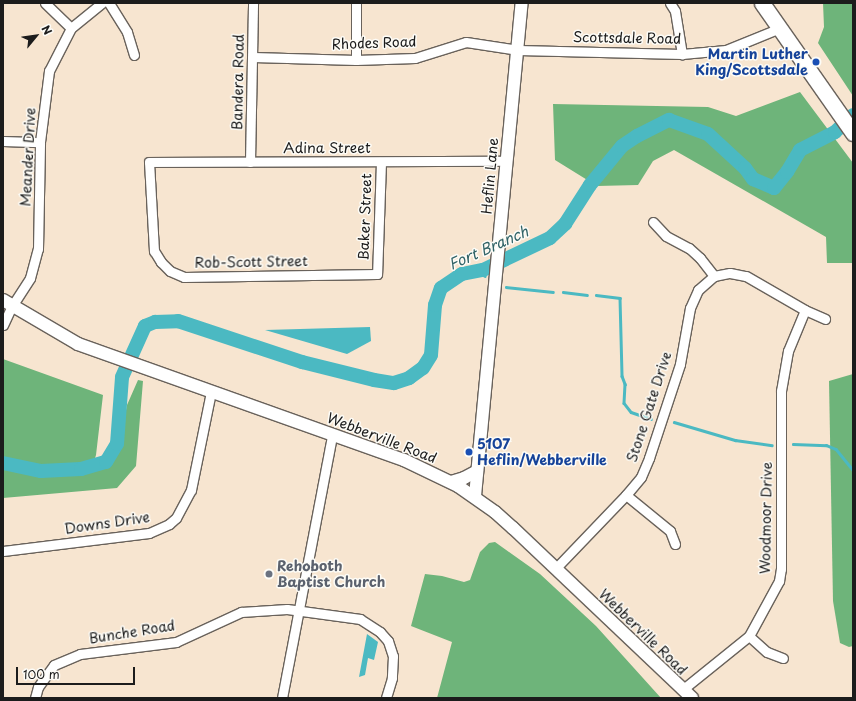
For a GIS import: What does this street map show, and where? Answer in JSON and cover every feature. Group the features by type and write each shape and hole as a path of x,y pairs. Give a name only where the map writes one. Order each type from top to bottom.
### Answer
{"main road":[{"path":"762,3 816,78 853,133"}],"street":[{"path":"45,3 71,28"},
{"name":"Meander Drive","path":"3,325 8,303 30,278 38,248 40,142 49,71 71,28 102,3"},
{"path":"109,3 127,32 134,55"},
{"name":"Bandera Road","path":"250,162 253,3"},
{"path":"356,3 356,60"},
{"name":"Heflin Lane","path":"474,496 522,3"},
{"path":"670,3 675,11 682,54"},
{"name":"Scottsdale Road","path":"518,50 682,54 726,50 780,28"},
{"name":"Rhodes Road","path":"253,57 356,60 415,58 466,42 518,50"},
{"path":"3,141 40,142"},
{"name":"Adina Street","path":"149,162 506,161"},
{"name":"Rob-Scott Street","path":"149,162 154,252 170,271 184,277 377,274"},
{"name":"Baker Street","path":"377,274 382,162"},
{"path":"653,222 666,236 689,248 700,258 714,276 730,273 746,276 805,310 825,319"},
{"name":"Stone Gate Drive","path":"555,569 626,495 641,477 650,458 680,364 690,308 698,290 714,276"},
{"name":"Webberville Road","path":"8,303 78,344 423,468 451,482 474,496 514,528 555,569 692,698"},
{"name":"Woodmoor Drive","path":"682,690 749,636 779,581 781,569 781,391 788,351 805,310"},
{"name":"Downs Drive","path":"3,551 149,533 169,524 176,518 191,490 211,392"},
{"path":"282,698 332,435"},
{"path":"451,482 464,478 477,471"},
{"path":"626,495 670,531 675,544"},
{"name":"Bunche Road","path":"35,698 38,687 54,665 80,654 176,642 241,612 298,609 360,619 380,632 388,641 393,656 392,678 386,698"},
{"path":"749,636 767,652 783,658"}],"green space":[{"path":"823,3 853,3 853,96 818,43 824,27"},
{"path":"800,92 853,163 853,263 827,263 826,237 674,150 653,161 638,185 597,186 555,160 553,104 708,107 736,116"},
{"path":"3,359 103,395 96,455 91,471 108,465 119,447 127,405 138,380 143,381 136,466 117,488 3,498"},
{"path":"853,374 853,646 849,647 840,643 833,601 829,381"},
{"path":"495,542 540,574 596,626 661,698 437,698 452,642 411,626 425,574 442,576 464,582 470,580 480,552 489,543"}],"water":[{"path":"370,327 371,341 347,354 265,330"},
{"path":"367,634 378,642 374,660 368,658 365,675 359,677"}],"waterway":[{"name":"Fort Branch","path":"3,463 41,471 81,469 106,462 117,444 122,377 145,326 155,322 178,321 302,362 374,380 394,383 409,378 423,368 431,355 435,305 441,288 462,274 483,270 550,238 565,224 590,185 622,146 637,136 669,120 708,134 745,168 753,179 774,188 787,172 800,150 835,132 853,115"},
{"name":"Fort Branch","path":"476,271 485,276"},
{"path":"506,287 553,292"},
{"path":"563,292 587,295"},
{"path":"596,295 620,298 622,376 625,384 624,403 631,412 651,419"},
{"path":"674,422 735,440 772,445"},
{"path":"793,444 826,445 836,449 853,470"}],"place":[{"name":"Martin Luther King/Scottsdale","path":"816,62"},
{"name":"5107 Heflin/Webberville","path":"469,452"},
{"name":"Rehoboth Baptist Church","path":"269,574"}]}
